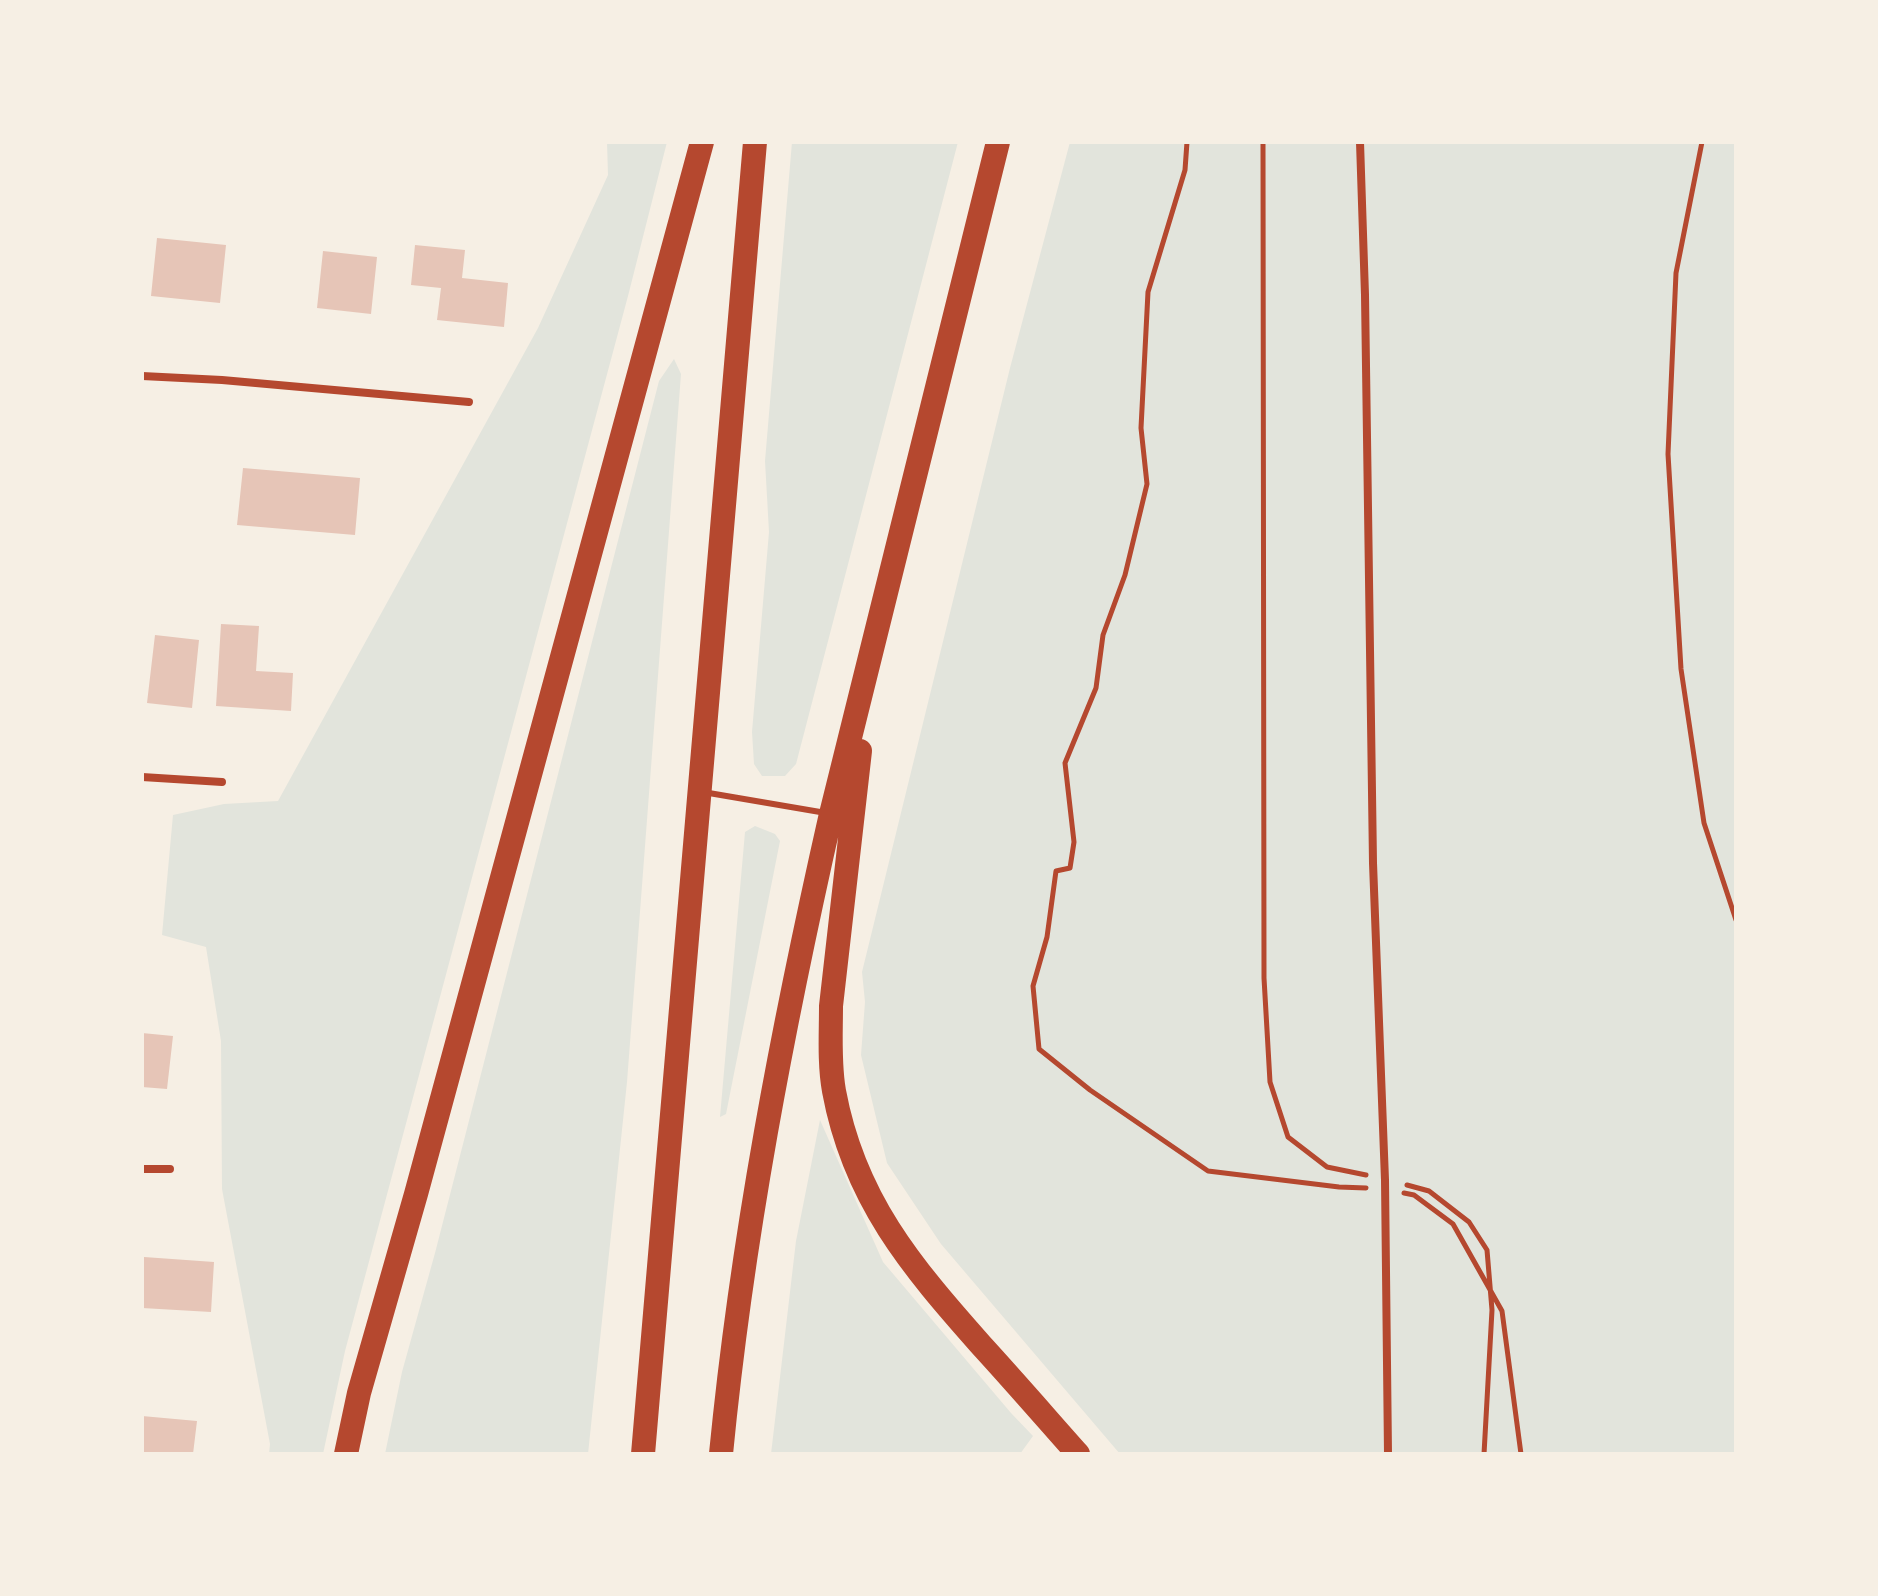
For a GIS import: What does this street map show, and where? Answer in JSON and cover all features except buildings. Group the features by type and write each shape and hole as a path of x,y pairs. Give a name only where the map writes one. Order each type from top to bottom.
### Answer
{"highway":[{"path":"346,1454 359,1393 702,142"},
{"path":"643,1454 755,142"},
{"path":"721,1454 741,1278 793,988 831,814 998,142"},
{"path":"870,662 831,1006 830,1048 834,1090 844,1130 875,1209 897,1243 926,1282 1078,1454"}],"street":[{"path":"1360,142 1373,863 1385,1184 1388,1454"},
{"path":"142,376 469,402"},
{"path":"142,777 222,782"},
{"path":"142,1169 170,1169"}],"lane":[{"path":"700,792 831,814"}],"path":[{"path":"1187,142 1185,170 1148,292 1141,428 1147,484 1125,575 1103,635 1096,688 1065,763 1074,842 1070,868 1056,871 1047,937 1033,986 1039,1049 1090,1090 1208,1171 1339,1187 1385,1184 1429,1191 1469,1222 1487,1250 1491,1291 1484,1454"},
{"path":"1263,142 1264,978 1270,1082 1288,1137 1327,1167 1414,1195 1453,1224 1502,1311 1521,1454"},
{"path":"1702,142 1676,273 1668,454 1681,669 1704,823 1736,920"}],"shaded area":[{"path":"607,142 667,142 345,1351 323,1454 269,1454 270,1444 222,1189 221,1041 206,947 162,935 173,815 224,804 278,801 538,328 608,175"},
{"path":"792,142 958,142 796,764 785,776 762,776 754,764 752,732 769,532 765,461"},
{"path":"1070,142 1736,142 1736,1454 1120,1454 941,1244 887,1163 861,1055 865,1002 862,972 1010,368"},
{"path":"674,359 681,374 627,1082 588,1454 385,1454 402,1372 659,381"},
{"path":"755,826 775,834 780,841 726,1114 720,1117 745,832"},
{"path":"820,1120 883,1262 1033,1436 1020,1454 771,1454 796,1241"}]}
